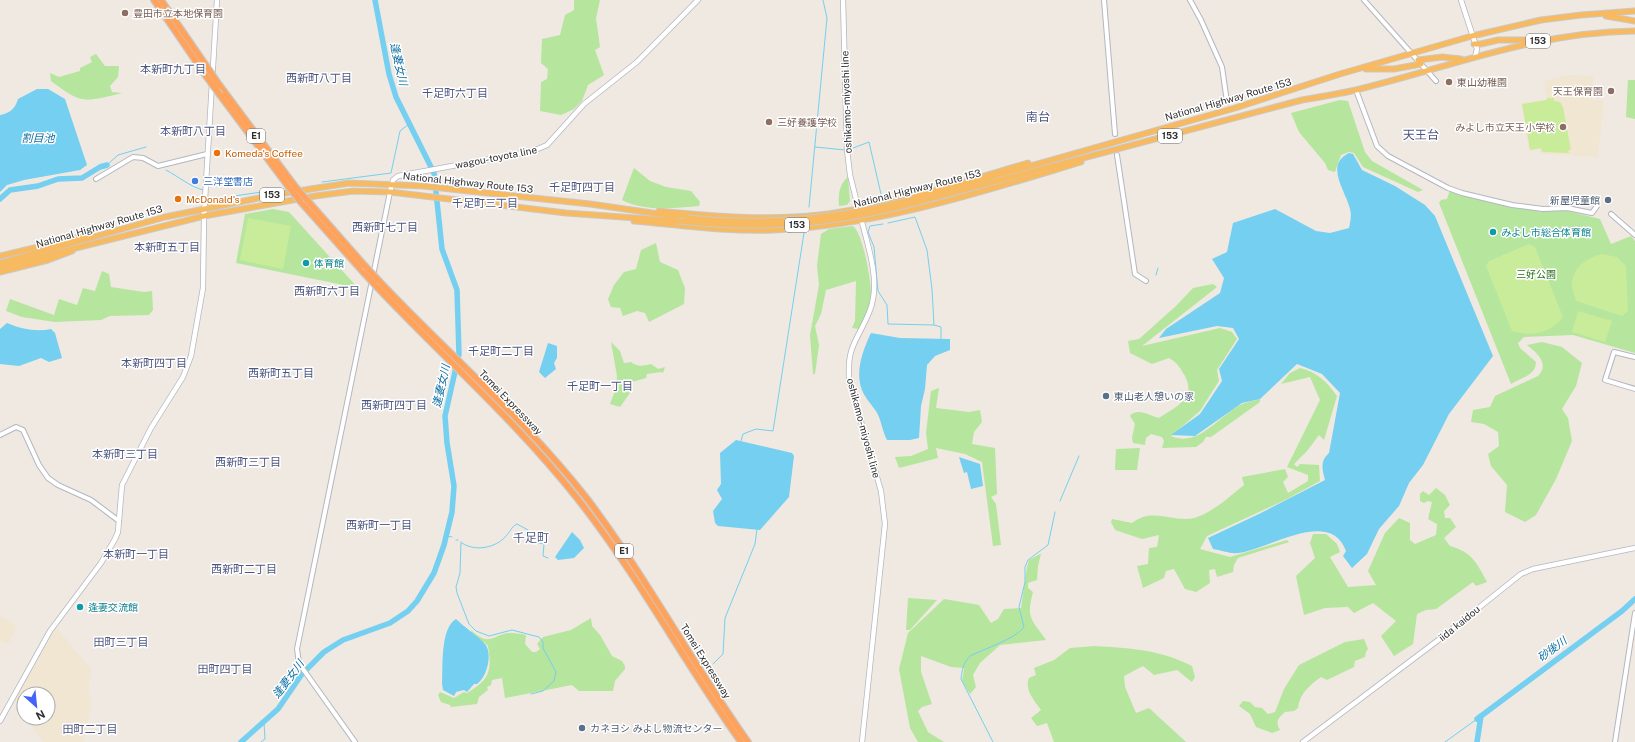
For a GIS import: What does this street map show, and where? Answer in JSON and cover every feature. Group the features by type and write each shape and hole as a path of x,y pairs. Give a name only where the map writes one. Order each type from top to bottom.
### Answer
{"highway":[{"name":"Tomei Expressway","path":"154,0 220,95 291,185 307,200 365,266 554,471 602,529 635,576 716,706 741,742"},
{"name":"Tomei Expressway","path":"161,0 291,185 300,201 377,287 476,377 549,455 587,500 638,571 748,742"},
{"name":"National Highway Route 153","path":"0,267 126,234 204,216 337,192 353,191 390,192 424,198 566,213 735,226 791,226 864,215 1049,160 1235,108 1340,74 1472,36 1541,20 1581,15 1635,12"},
{"name":"153","path":"1581,15 1611,16 1635,21"},
{"name":"National Highway Route 153","path":"0,263 165,217 324,186 349,184 423,186 566,202 687,218 733,221 788,221 850,214 914,201 1086,158 1302,100 1356,90 1528,42 1595,32 1635,31"},
{"name":"153","path":"1474,44 1498,40 1554,38"},
{"name":"153","path":"1340,74 1365,69 1394,69 1442,57 1466,60"},
{"path":"625,217 630,220 747,230 823,226 907,211 1083,161 1086,158"},
{"path":"622,210 630,208 731,218 819,215 858,208 921,193 1043,159 1049,160"},
{"name":"153","path":"0,256 118,228 124,228"},
{"name":"153","path":"0,272 48,260 80,248 118,239 126,234"}],"main road":[{"path":"0,721 50,631 101,563 115,539 122,485 151,428 183,377 191,356 203,288 207,154 217,0"},
{"name":"wagou-toyota line","path":"392,184 395,177 425,170 534,151 547,145 584,104 637,62 698,0"},
{"name":"oshikamo-miyoshi line","path":"843,0 847,150 850,175 872,273 873,299 869,314 851,352 848,366 849,380 881,491 884,524 862,742"},
{"path":"1461,0 1474,44 1477,49 1475,57"},
{"path":"390,192 392,184"},
{"name":"iida kaidou","path":"1303,742 1441,638 1521,574 1533,569 1635,548"}],"street":[{"path":"1104,0 1115,134"},
{"path":"1190,0 1201,20 1222,67 1227,102"},
{"path":"1364,0 1436,81"},
{"path":"1356,90 1377,146 1388,156 1448,188 1512,205 1543,209 1567,208 1592,213 1597,206"},
{"path":"96,179 133,157 143,158 158,166 207,154"},
{"path":"1118,155 1135,274 1146,281"},
{"path":"354,742 306,674 300,664 297,649 390,192"},
{"path":"1611,214 1635,235"},
{"path":"1635,357 1614,352 1605,380 1635,389"},
{"path":"0,435 16,427 23,430 39,464 48,478 58,485 95,503 118,521"},
{"path":"1615,742 1635,613"}],"shaded area":[{"name":"みよし市立天王小学校","path":"1569,75 1593,76 1592,100 1604,100 1598,157 1540,154 1539,150 1529,151 1521,103 1547,99 1544,81"},
{"path":"0,616 10,621 17,627 8,644 0,641"},
{"path":"56,628 91,669 88,696 92,698 83,742 43,742 32,726 56,726 56,686 23,686"}],"green space":[{"path":"574,0 600,0 596,18 600,47 595,50 604,75 588,85 582,101 574,109 561,115 540,111 541,82 547,79 548,69 541,63 542,39 560,35 565,15 574,10"},
{"path":"96,54 105,66 119,66 118,77 110,86 112,92 122,93 91,99 78,98 51,81 50,73 59,77 80,71 80,68 92,62 90,57"},
{"path":"1628,80 1635,80 1635,119 1626,117"},
{"path":"1547,98 1554,98 1554,101 1560,102 1563,107 1571,150 1568,150 1569,153 1542,152 1541,148 1530,150 1522,104 1547,100"},
{"path":"1340,100 1348,101 1365,152 1372,161 1423,190 1418,192 1363,167 1354,153 1349,152 1341,155 1335,172 1328,170 1325,163 1299,132 1291,113"},
{"path":"634,168 650,181 666,187 691,191 700,202 699,206 650,208 631,204 622,200"},
{"path":"848,177 850,201 847,205 839,206 840,190"},
{"name":"三好公園","path":"1450,190 1504,205 1542,212 1564,210 1600,219 1611,244 1631,236 1635,241 1635,353 1573,335 1524,337 1518,343 1520,348 1536,362 1534,370 1527,376 1511,384 1439,203 1441,200 1447,199"},
{"path":"273,209 289,212 358,288 236,263 245,214"},
{"path":"248,218 291,226 283,269 240,260"},
{"path":"853,226 860,238 866,259 871,291 869,306 859,329 852,328 855,321 856,281 826,290 821,314 815,326 819,345 815,374 813,374 810,335 819,285 817,266 821,234 829,229"},
{"path":"656,243 660,262 678,270 685,288 684,304 649,322 645,313 637,311 623,316 620,308 611,307 608,299 614,285 624,272 636,269 641,250"},
{"path":"1529,244 1535,247 1563,317 1553,327 1547,330 1527,334 1512,331 1486,266 1489,261"},
{"path":"1602,254 1617,257 1626,266 1628,311 1622,316 1576,301 1572,289 1575,273 1581,264"},
{"path":"102,271 109,274 111,287 144,292 152,291 153,310 149,315 110,316 101,320 55,322 22,317 6,311 10,299 54,315 59,299 77,305 83,288 95,291"},
{"path":"1213,284 1217,287 1142,346 1220,328 1232,332 1237,339 1217,370 1219,381 1200,411 1171,436 1181,439 1191,438 1208,429 1233,409 1242,404 1260,399 1260,402 1211,437 1206,437 1203,442 1196,447 1162,448 1164,441 1162,437 1151,434 1146,438 1145,445 1133,443 1132,438 1135,424 1130,416 1133,413 1140,412 1159,418 1182,402 1188,391 1188,384 1180,368 1172,360 1169,358 1152,364 1130,353 1128,341 1139,339 1176,306 1193,288"},
{"path":"1578,311 1612,321 1605,342 1572,332"},
{"path":"611,342 620,351 624,363 631,362 640,366 651,364 658,369 665,367 663,373 647,374 646,378 632,382 630,393 620,407 610,404 616,388 617,376"},
{"path":"1542,342 1562,347 1582,363 1576,386 1562,409 1568,418 1572,441 1556,479 1536,515 1525,522 1505,512 1507,485 1491,466 1488,454 1499,446 1498,432 1484,424 1471,422 1473,410 1490,407 1495,396 1538,376 1543,367 1541,359 1527,345"},
{"path":"1300,368 1312,372 1321,378 1337,396 1324,440 1319,435 1307,451 1294,464 1297,467 1300,464 1319,465 1320,481 1285,500 1207,536 1200,549 1230,557 1287,540 1289,542 1238,558 1234,565 1233,572 1217,577 1215,569 1209,570 1210,583 1196,592 1185,589 1174,569 1166,571 1164,578 1143,588 1137,566 1148,564 1149,548 1157,547 1159,535 1142,539 1115,530 1111,522 1112,519 1132,523 1146,516 1178,519 1194,518 1217,506 1244,485 1242,477 1285,469 1288,477 1283,482 1288,493 1308,481 1308,475 1287,467 1320,400 1310,377 1281,384 1290,373"},
{"path":"939,388 936,408 969,412 980,410 982,422 974,432 972,444 995,448 997,494 991,497 996,504 1001,545 993,546 982,462 965,454 936,448 938,458 899,468 895,457 911,456 928,449 926,433 931,391"},
{"path":"1140,448 1137,470 1115,470 1116,449"},
{"path":"1436,488 1445,495 1450,505 1444,511 1445,518 1450,518 1456,527 1444,538 1450,546 1464,551 1473,559 1487,582 1476,586 1473,582 1436,609 1426,610 1417,614 1413,644 1394,656 1381,636 1396,621 1373,603 1354,613 1348,607 1325,608 1304,615 1296,576 1315,558 1310,543 1313,534 1326,534 1337,544 1340,552 1330,557 1348,587 1376,585 1368,571 1385,533 1399,518 1410,523 1410,540 1415,544 1436,535 1437,524 1428,519 1432,502 1428,501 1424,503 1420,501 1420,494 1423,491 1429,495"},
{"path":"1040,554 1037,580 1028,583 1028,588 1033,592 1030,608 1031,618 1046,640 1000,645 980,663 973,675 976,687 970,694 962,681 964,668 951,667 921,656 921,672 932,704 922,707 918,711 928,732 944,742 918,742 910,728 899,669 908,633 944,599 979,605 991,623 998,619 1004,609 1021,608 1029,560"},
{"path":"908,598 937,600 910,630 906,630"},
{"path":"591,618 592,626 600,635 612,656 622,661 625,666 625,669 615,681 613,691 579,691 572,685 505,698 502,678 492,680 491,685 487,687 488,690 479,697 477,704 451,707 450,705 441,702 438,695 440,692 454,698 464,692 467,693 481,684 488,674 490,662 488,646 484,642 476,642 471,630 478,636 488,639 513,633 526,635 525,644 532,652 536,652 540,649 537,644 543,637 571,630"},
{"path":"1364,639 1368,649 1365,657 1355,661 1354,667 1327,680 1321,677 1313,683 1300,698 1298,708 1294,711 1285,712 1279,718 1278,725 1280,730 1272,733 1256,727 1250,714 1239,706 1243,701 1250,702 1255,707 1262,708 1268,714 1275,712 1284,689 1299,665 1345,642"},
{"path":"1095,646 1133,649 1157,653 1169,656 1192,666 1195,677 1192,682 1177,670 1154,675 1143,666 1124,676 1125,687 1136,713 1149,708 1186,742 1054,742 1047,723 1037,726 1031,718 1041,710 1031,695 1028,687 1029,678 1036,675 1034,668 1054,660 1070,648"}],"water":[{"name":"割目池","path":"37,89 48,89 65,99 87,165 80,170 24,180 7,185 0,192 0,115 12,110 18,99"},
{"path":"1349,153 1353,154 1362,170 1395,186 1425,205 1435,216 1493,356 1449,414 1423,465 1409,483 1399,506 1379,529 1367,554 1352,568 1343,556 1346,551 1338,538 1327,532 1297,534 1238,553 1213,549 1208,538 1325,480 1323,462 1329,453 1340,393 1322,374 1297,364 1260,399 1242,403 1195,436 1171,435 1200,414 1222,381 1219,369 1239,339 1233,328 1217,326 1159,338 1166,329 1220,293 1224,278 1212,259 1227,252 1233,223 1275,209 1316,231 1330,233 1349,228 1351,211 1341,187 1337,171 1338,164 1342,158"},
{"path":"7,323 29,329 51,329 55,333 62,358 49,362 41,358 19,366 0,364 0,329"},
{"path":"871,333 900,338 950,339 950,350 935,356 927,365 925,389 921,406 919,438 910,440 887,440 878,414 861,388 859,372 860,364"},
{"path":"548,343 557,346 557,358 554,363 556,369 545,378 539,372"},
{"path":"736,440 792,453 794,456 789,497 760,530 718,526 715,523 713,511 722,499 717,490 721,484 720,453"},
{"path":"959,457 980,464 983,486 971,489 967,472 964,473"},
{"path":"572,532 580,540 584,548 574,558 558,560 555,557"},
{"path":"456,619 485,644 489,653 489,659 486,671 481,681 474,684 467,692 464,690 456,692 454,696 443,690 442,668 443,649 447,631"}],"waterway":[{"name":"逢妻女川","path":"241,742 278,709 302,674 324,652 343,640 390,623 408,611 417,601 434,573 444,545 452,512 454,486 447,443 445,416 459,354 457,290 442,249 434,173 396,97 389,74 375,0"},
{"path":"809,207 827,18 823,0"},
{"path":"322,182 391,173 400,131 409,124"},
{"path":"848,150 869,142 881,194"},
{"path":"107,165 118,155 146,147"},
{"path":"815,147 845,150"},
{"name":"割目池","path":"0,199 10,190 38,186 58,179 82,178 100,167 107,165"},
{"path":"166,170 189,184 203,190"},
{"path":"234,196 262,192"},
{"path":"888,223 915,217 927,250 932,289 934,325 941,327 941,339"},
{"path":"883,224 870,226 868,232 874,247 878,291 887,305 888,324 934,325"},
{"path":"741,441 743,434 756,429 773,431 804,233"},
{"path":"1156,275 1158,268"},
{"path":"1060,501 1079,456"},
{"path":"993,742 961,679 962,670 964,664 970,656 1007,640 1024,627 1019,607 1025,582 1025,567 1028,560 1048,545 1055,512"},
{"path":"462,543 467,546 479,548 491,546 502,540 517,524 528,530 529,541 544,544 543,556 548,558"},
{"path":"713,664 723,654 725,618 755,544 757,529"},
{"name":"逢妻女川","path":"447,536 452,537"},
{"path":"461,542 460,573 456,587 469,624 476,631 489,636 512,630 539,637 543,642 543,648 556,672 554,681 543,691 531,694"},
{"name":"砂後川","path":"1481,716 1622,611 1635,599"},
{"path":"1477,719 1481,716 1477,742"},
{"path":"1445,742 1477,719"},
{"path":"261,742 265,739 264,723"}],"place":[{"name":"豊田市立本地保育園","path":"125,13"},
{"name":"東山幼稚園","path":"1449,82"},
{"name":"天王保育園","path":"1611,91"},
{"name":"三好養護学校","path":"769,122"},
{"name":"みよし市立天王小学校","path":"1563,127"},
{"name":"Komeda's Coffee","path":"217,153"},
{"name":"三洋堂書店","path":"195,181"},
{"name":"McDonald's","path":"178,199"},
{"name":"新屋児童館","path":"1608,200"},
{"name":"みよし市総合体育館","path":"1493,232"},
{"name":"体育館","path":"306,263"},
{"name":"東山老人憩いの家","path":"1106,396"},
{"name":"逢妻交流館","path":"80,607"},
{"name":"カネヨシ みよし物流センター","path":"582,728"}],"district":[{"name":"本新町九丁目","path":"173,69"},
{"name":"西新町八丁目","path":"319,78"},
{"name":"千足町六丁目","path":"455,93"},
{"name":"南台","path":"1038,117"},
{"name":"本新町八丁目","path":"193,131"},
{"name":"天王台","path":"1421,135"},
{"name":"千足町四丁目","path":"582,187"},
{"name":"千足町三丁目","path":"485,203"},
{"name":"西新町七丁目","path":"385,227"},
{"name":"本新町五丁目","path":"167,247"},
{"name":"西新町六丁目","path":"327,291"},
{"name":"千足町二丁目","path":"501,351"},
{"name":"本新町四丁目","path":"154,363"},
{"name":"西新町五丁目","path":"281,373"},
{"name":"千足町一丁目","path":"600,386"},
{"name":"西新町四丁目","path":"394,405"},
{"name":"本新町三丁目","path":"125,454"},
{"name":"西新町三丁目","path":"248,462"},
{"name":"西新町一丁目","path":"379,525"},
{"name":"千足町","path":"531,538"},
{"name":"本新町一丁目","path":"136,554"},
{"name":"西新町二丁目","path":"244,569"},
{"name":"田町三丁目","path":"121,642"},
{"name":"田町四丁目","path":"225,669"},
{"name":"田町二丁目","path":"90,729"}]}
